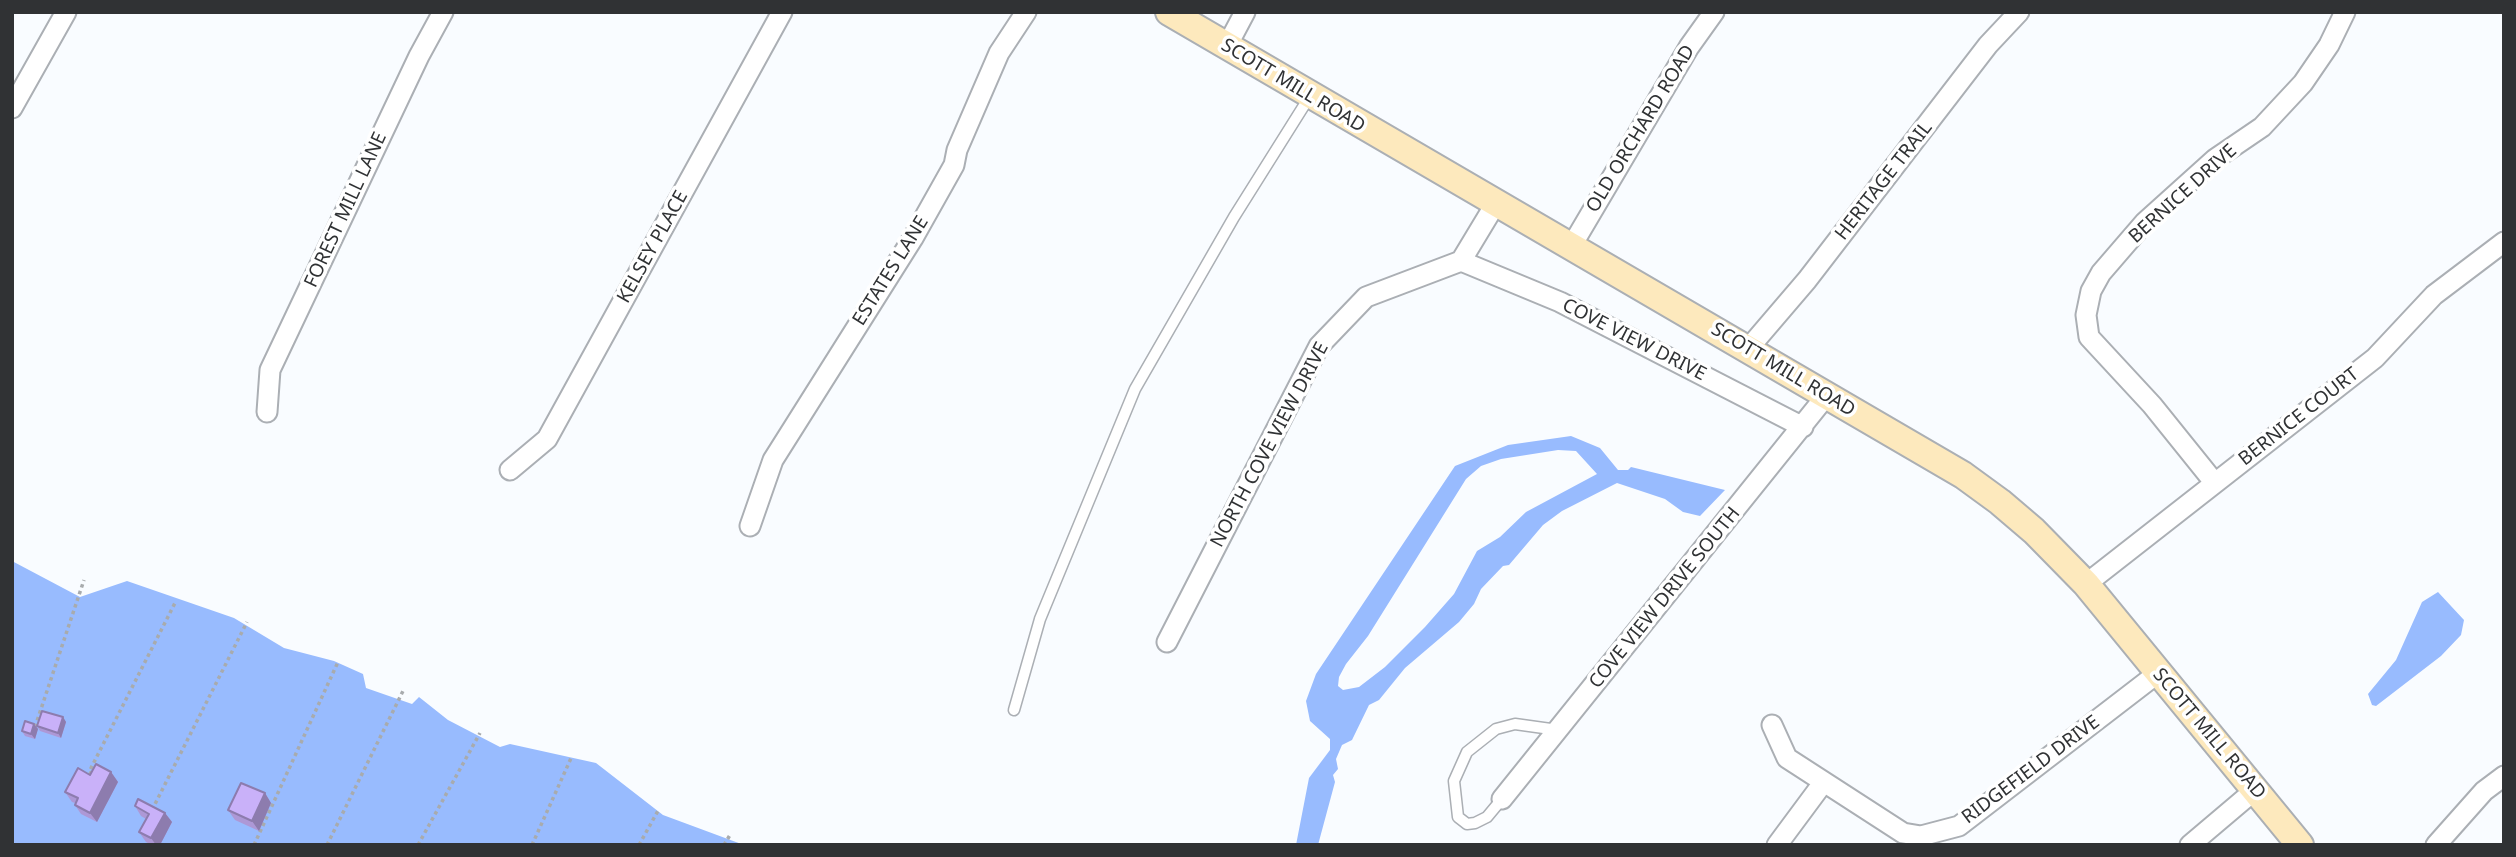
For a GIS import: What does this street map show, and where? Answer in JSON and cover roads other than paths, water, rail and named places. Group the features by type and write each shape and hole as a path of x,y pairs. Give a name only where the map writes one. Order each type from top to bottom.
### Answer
{"street":[{"path":"12,108 66,12"},
{"name":"FOREST MILL LANE","path":"267,412 270,370 419,56 443,12"},
{"name":"KELSEY PLACE","path":"510,470 547,439 782,12"},
{"name":"ESTATES LANE","path":"750,526 773,460 913,238 954,165 957,150 999,53 1027,12"},
{"name":"SCOTT MILL ROAD","path":"1169,12 1963,475 2000,502 2034,531 2086,584 2300,845"},
{"path":"1227,47 1245,12"},
{"name":"OLD ORCHARD ROAD","path":"1571,247 1689,47 1714,12"},
{"name":"HERITAGE TRAIL","path":"1748,349 1807,280 1988,45 2020,12"},
{"name":"BERNICE DRIVE","path":"2214,482 2152,405 2089,337 2086,315 2091,292 2101,273 2145,222 2215,159 2262,127 2302,83 2329,45 2345,12"},
{"path":"1461,261 1496,204"},
{"name":"BERNICE COURT","path":"2086,584 2375,358 2434,295 2504,242"},
{"name":"COVE VIEW DRIVE","path":"1461,261 1560,302 1803,426"},
{"name":"NORTH COVE VIEW DRIVE","path":"1167,642 1319,346 1366,297 1461,261"},
{"name":"COVE VIEW DRIVE SOUTH","path":"1502,799 1826,396"},
{"name":"RIDGEFIELD DRIVE","path":"1772,725 1787,758 1823,783 1903,833 1922,836 1939,834 1959,826 2158,673"},
{"path":"2436,845 2484,791 2504,776"},
{"path":"1777,845 1823,783"},
{"path":"2190,845 2255,790"}],"lane":[{"path":"1014,710 1040,619 1135,389 1234,217 1311,96"},
{"path":"1502,799 1486,817 1475,823 1467,824 1458,817 1454,781 1467,752 1496,729 1515,724 1558,730"}],"water":[{"path":"1571,436 1600,448 1618,470 1628,470 1631,467 1725,490 1700,516 1683,512 1665,499 1617,483 1562,511 1543,525 1509,565 1503,566 1481,589 1474,604 1459,622 1405,668 1379,700 1369,705 1352,740 1342,745 1336,759 1338,769 1333,775 1335,782 1318,845 1296,845 1309,778 1330,750 1330,739 1310,721 1306,701 1316,674 1455,466 1508,445","holes":["1558,450 1576,451 1597,474 1526,512 1500,537 1477,551 1454,594 1385,667 1359,687 1343,690 1338,686 1339,677 1346,664 1368,636 1466,479 1481,466 1501,459"]},
{"path":"12,561 80,597 127,581 234,618 284,648 334,661 363,674 366,688 412,704 419,697 448,720 500,747 510,744 596,763 663,815 744,845 12,845"},
{"path":"2438,592 2464,620 2461,635 2441,656 2376,706 2372,705 2368,694 2396,660 2422,602"}]}
